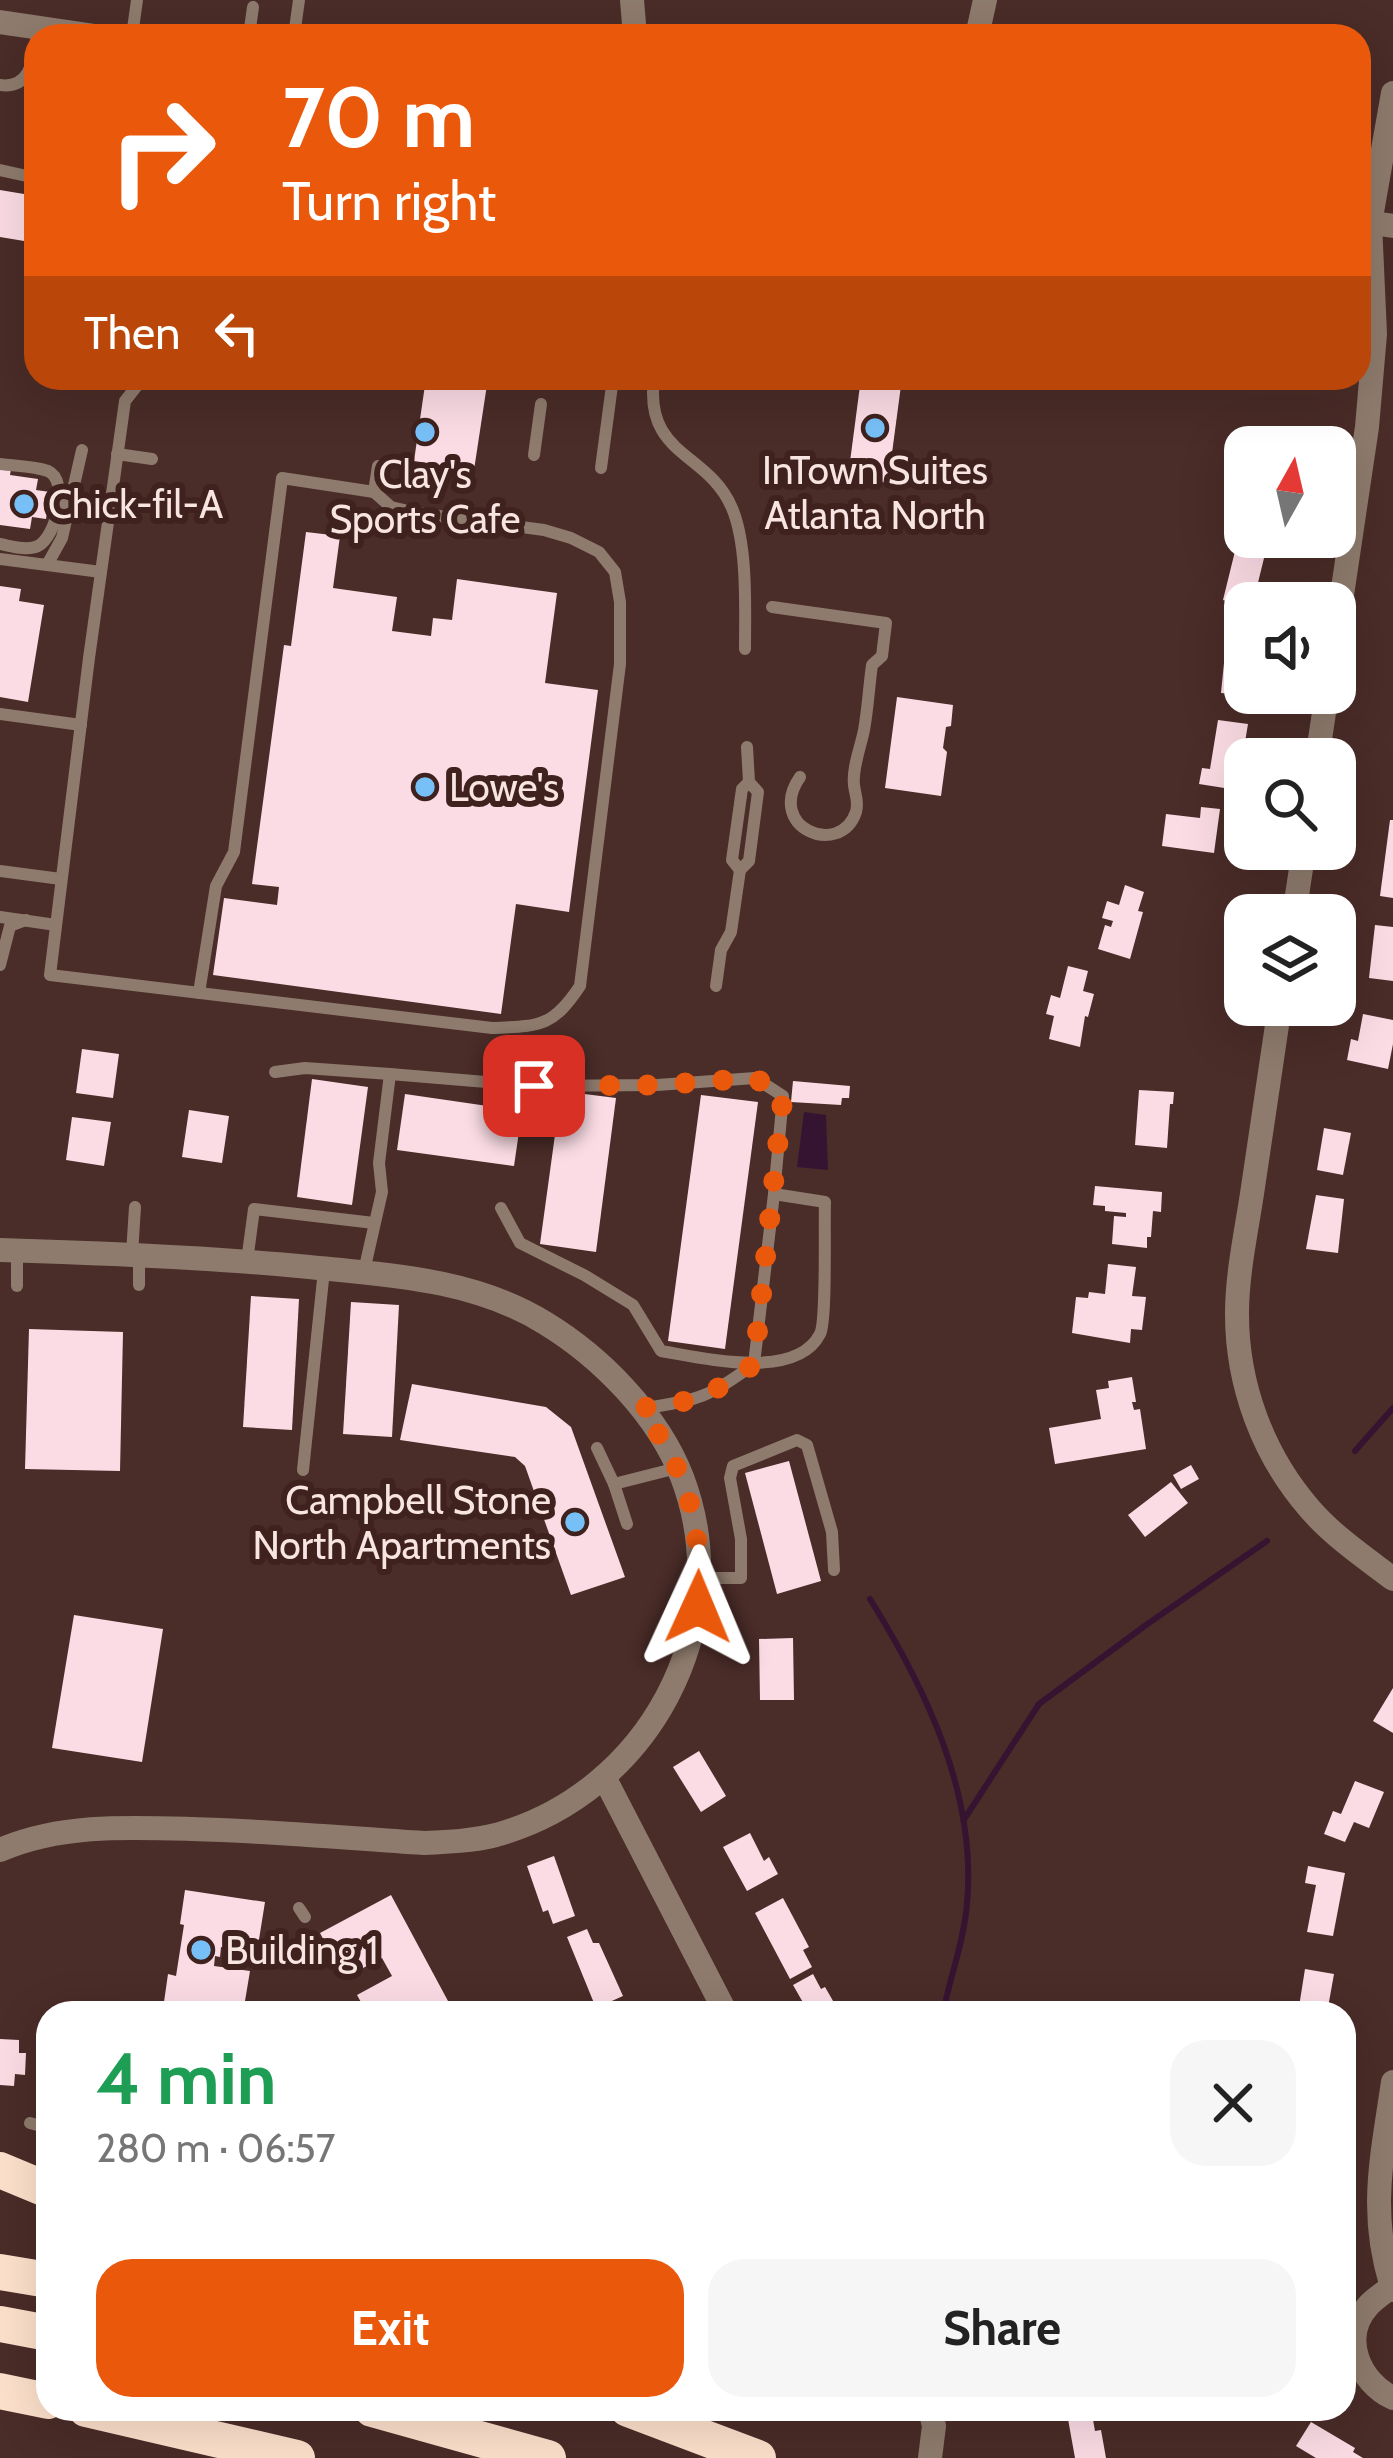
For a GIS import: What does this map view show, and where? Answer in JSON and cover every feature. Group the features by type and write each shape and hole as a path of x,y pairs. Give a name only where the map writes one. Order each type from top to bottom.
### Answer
{"highway":[{"path":"0,2170 36,2185"},
{"path":"0,2272 36,2278"},
{"path":"0,2324 36,2331"},
{"path":"0,2392 36,2399"},
{"path":"138,2421 297,2458"},
{"path":"415,2421 548,2458"},
{"path":"660,2421 758,2458"}],"street":[{"path":"1371,380 1374,223 1393,93"},
{"path":"1344,582 1370,390"},
{"path":"1277,1026 1239,1277 1238,1347 1247,1392 1283,1474 1310,1510 1393,1579"},
{"path":"0,1850 50,1834 122,1828 273,1832 424,1844 496,1835 532,1822 604,1777 631,1751 668,1699 692,1639 700,1578 695,1522 668,1447 604,1369 542,1321 482,1294 418,1278 247,1261 9,1250"},
{"path":"604,1777 720,2001"},
{"path":"1393,2082 1377,2189 1379,2239 1392,2288 1369,2305 1358,2321 1356,2356 1374,2387 1393,2398"},
{"path":"930,2458 933,2421"}],"lane":[{"path":"251,24 253,7"},
{"path":"134,390 125,401 117,454 50,975 491,1028 536,1026 564,1011 580,986 620,664 620,602 615,572 598,552 571,538 417,513 391,507 374,492 282,478 234,852 216,886 199,992"},
{"path":"601,468 611,390"},
{"path":"654,390 653,412 661,430 686,459 717,483 734,512 745,586 745,649"},
{"path":"534,455 541,404"},
{"path":"47,566 62,538 82,450"},
{"path":"117,454 152,459"},
{"path":"0,464 49,472 60,487 55,522 43,544 32,548 0,544"},
{"path":"374,492 378,466"},
{"path":"0,559 101,572"},
{"path":"772,607 886,623 882,656 872,665 854,785 857,807 846,827 825,835 796,820 790,798 800,777"},
{"path":"0,714 81,725"},
{"path":"716,986 721,950 731,932 740,870 748,861 758,792 749,782 747,747"},
{"path":"0,871 61,879"},
{"path":"0,917 56,925"},
{"path":"0,965 10,926 26,920"},
{"path":"275,1072 305,1067 534,1086 755,1078 783,1096 754,1364 716,1392 683,1403 640,1408"},
{"path":"364,1272 382,1192 379,1163 390,1074"},
{"path":"501,1208 520,1243 633,1305 661,1351 754,1364 805,1353 823,1331 825,1202 774,1194"},
{"path":"135,1207 139,1285"},
{"path":"247,1261 254,1209 374,1223"},
{"path":"9,1250 17,1286"},
{"path":"303,1470 324,1268"},
{"path":"700,1578 741,1579 741,1539 730,1478 733,1466 797,1440 807,1444 832,1532 833,1570"},
{"path":"597,1448 627,1524"},
{"path":"614,1484 678,1468"},
{"path":"30,2123 36,2125"}],"shaded area":[{"path":"804,1112 826,1115 828,1170 797,1167"}],"building":[{"path":"0,190 24,194 24,241 0,237"},
{"path":"424,390 486,390 474,470 414,461"},
{"name":"InTown Suites Atlanta North","path":"859,390 900,390 888,483 848,477"},
{"name":"Chick-fil-A","path":"0,467 11,469 10,475 38,479 36,490 50,492 46,519 32,517 30,529 0,525"},
{"name":"Lowe's","path":"306,532 340,536 333,588 397,597 392,631 431,636 433,618 452,620 457,579 557,593 545,683 598,690 569,912 516,904 501,1014 213,975 224,898 277,905 279,887 252,884 284,645 291,646"},
{"path":"1233,558 1264,558 1258,582 1227,582"},
{"path":"0,586 21,589 19,601 44,605 28,702 0,697"},
{"path":"897,697 953,705 943,748 947,752 941,796 885,788"},
{"path":"1218,720 1248,724 1246,738 1224,738 1224,788 1199,784 1202,768 1210,769"},
{"path":"1201,807 1220,809 1214,853 1162,846 1166,814 1200,818"},
{"path":"1393,820 1393,898 1380,896"},
{"path":"1125,885 1144,892 1130,959 1098,949 1105,925 1111,927 1113,921 1102,918 1107,901 1119,905"},
{"path":"1375,925 1393,927 1393,981 1369,978"},
{"path":"1068,966 1088,971 1083,991 1094,994 1080,1047 1049,1039 1054,1016 1046,1014 1051,995 1060,998"},
{"path":"1363,1014 1393,1020 1388,1069 1347,1060 1351,1039 1358,1041"},
{"path":"82,1049 119,1054 113,1098 76,1093"},
{"path":"312,1079 368,1087 352,1205 297,1197"},
{"path":"793,1081 850,1086 849,1098 842,1098 841,1105 791,1102"},
{"path":"1139,1090 1174,1092 1167,1148 1135,1145"},
{"path":"561,1091 616,1098 596,1252 540,1244"},
{"path":"405,1094 522,1111 514,1166 397,1150"},
{"path":"701,1095 758,1102 725,1349 668,1341"},
{"path":"189,1110 229,1116 222,1163 182,1157"},
{"path":"72,1117 111,1122 104,1166 66,1160"},
{"path":"1324,1128 1351,1133 1343,1175 1317,1170"},
{"path":"1095,1186 1162,1192 1161,1212 1153,1211 1147,1248 1112,1244 1114,1216 1126,1217 1126,1213 1093,1205"},
{"path":"1316,1195 1344,1199 1338,1253 1306,1249"},
{"path":"1108,1264 1136,1267 1132,1296 1146,1297 1142,1330 1131,1329 1130,1343 1072,1333 1076,1297 1088,1298 1089,1292 1105,1294"},
{"path":"251,1296 299,1299 292,1430 243,1427"},
{"path":"351,1302 399,1305 392,1437 343,1434"},
{"path":"29,1329 123,1332 120,1471 25,1469"},
{"path":"1132,1377 1136,1402 1132,1402 1134,1410 1140,1409 1146,1449 1055,1464 1049,1428 1101,1419 1096,1390 1109,1388 1108,1381"},
{"name":"Campbell Stone North Apartments","path":"412,1384 546,1407 571,1427 625,1577 571,1595 525,1466 515,1457 400,1440"},
{"path":"789,1461 821,1581 777,1594 745,1473"},
{"path":"1191,1465 1199,1479 1181,1489 1173,1475"},
{"path":"1171,1482 1188,1503 1145,1537 1128,1515"},
{"path":"74,1615 163,1629 142,1762 52,1748"},
{"path":"793,1638 794,1700 760,1700 759,1639"},
{"path":"1393,1688 1393,1733 1373,1721"},
{"path":"699,1751 726,1796 701,1812 673,1767"},
{"path":"1355,1781 1384,1792 1369,1828 1354,1822 1345,1842 1324,1834 1333,1811 1341,1814"},
{"path":"750,1833 764,1861 769,1857 778,1874 747,1891 723,1847"},
{"path":"554,1856 575,1916 553,1924 548,1910 543,1912 527,1866"},
{"path":"1308,1866 1345,1873 1333,1936 1307,1932 1316,1885 1305,1883"},
{"name":"Building 1","path":"185,1890 265,1902 257,1952 221,1947 220,1957 215,1956 214,1966 250,1971 245,2001 164,2001 168,1974 176,1976 184,1925 180,1924"},
{"path":"391,1895 448,2001 360,2001 357,1995 392,1976 382,1958 344,1978 320,1933"},
{"path":"783,1898 809,1947 803,1950 812,1967 790,1979 755,1913"},
{"path":"587,1929 593,1943 599,1943 623,1996 593,2001 567,1937"},
{"path":"1305,1969 1334,1974 1329,2001 1300,2001"},
{"path":"813,1974 833,2001 802,2001 793,1985"},
{"path":"0,2039 19,2040 19,2053 26,2053 25,2075 15,2074 14,2086 0,2085"},
{"path":"1068,2421 1093,2421 1095,2431 1101,2430 1106,2458 1075,2458"},
{"path":"1311,2422 1355,2448 1353,2452 1363,2458 1316,2458 1296,2446"}],"waterway":[{"path":"1355,1451 1393,1408"},
{"path":"965,1818 1039,1704 1267,1541"},
{"path":"870,1599 928,1706 964,1823 967,1904 946,2001"}],"place":[{"name":"InTown Suites Atlanta North","path":"875,428"},
{"name":"Clay's Sports Cafe","path":"425,432"},
{"name":"Chick-fil-A","path":"24,504"},
{"name":"Lowe's","path":"425,787"},
{"name":"Campbell Stone North Apartments","path":"575,1522"},
{"name":"Building 1","path":"201,1950"}],"route":[{"path":"534,1086 755,1078 783,1096 754,1364 716,1392 683,1403 640,1408 668,1447 692,1507 700,1570 698,1607"}]}
